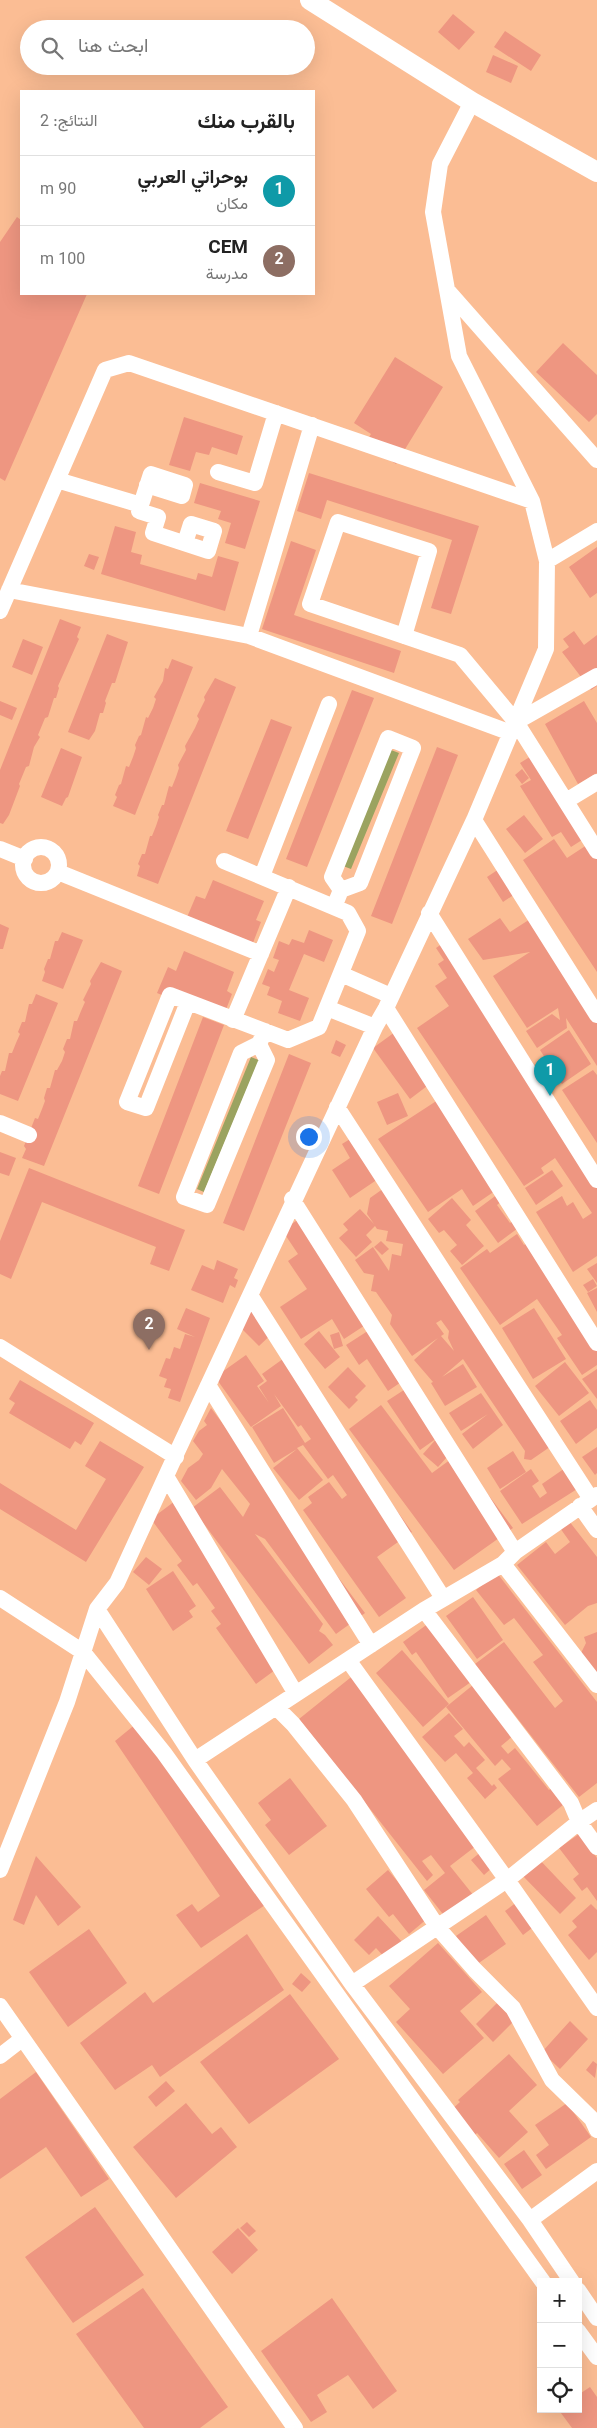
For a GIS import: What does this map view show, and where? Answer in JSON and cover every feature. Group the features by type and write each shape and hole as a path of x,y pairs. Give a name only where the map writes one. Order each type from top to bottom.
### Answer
{"street":[{"path":"310,0 472,102 597,172"},
{"path":"0,1870 67,1702 97,1609 117,1583 250,1296 292,1199 474,820 546,649 547,561 532,500 459,356 433,212 440,164 472,102"},
{"path":"448,291 597,460"},
{"path":"0,611 105,370 129,363 532,500"},
{"path":"218,472 255,483 276,413"},
{"path":"249,636 312,425"},
{"path":"57,480 141,505"},
{"path":"147,485 139,511 158,517 153,533 185,543"},
{"path":"404,636 429,551 338,522 310,604 404,636 460,655 566,801 597,851"},
{"path":"547,561 597,531"},
{"path":"9,590 249,636 514,727"},
{"path":"514,727 597,676"},
{"path":"262,876 329,704"},
{"path":"334,907 341,890 360,883 413,748 388,738 332,877 341,890"},
{"path":"566,801 597,782"},
{"path":"474,820 597,1015"},
{"path":"37,848 48,849 56,856 58,872 53,879 46,883 38,883 31,880 23,867 25,858 37,848"},
{"path":"0,849 25,858"},
{"path":"188,1002 146,1108 127,1102 170,995 188,1002 234,1020 262,1038 288,1040 319,1027 358,931 348,913 224,861"},
{"path":"58,872 260,954"},
{"path":"234,1020 289,887"},
{"path":"429,914 597,1180"},
{"path":"341,974 388,1002 595,1335"},
{"path":"327,1008 375,1027"},
{"path":"262,1038 267,1060 207,1205 184,1197 241,1054 262,1038"},
{"path":"337,1107 589,1500 597,1530"},
{"path":"0,1123 30,1135"},
{"path":"292,1199 515,1552"},
{"path":"250,1296 443,1598"},
{"path":"0,1347 176,1457"},
{"path":"208,1385 371,1645"},
{"path":"166,1476 296,1694"},
{"path":"196,1760 424,1610 503,1564 515,1552 589,1500"},
{"path":"503,1564 597,1685"},
{"path":"0,1598 83,1652 164,1753 540,2278"},
{"path":"97,1609 196,1760 352,1984 530,2220 569,2278"},
{"path":"424,1610 571,1803 579,1822 597,1847"},
{"path":"348,1660 508,1880 597,2008"},
{"path":"276,1707 293,1724 354,1800 438,1928 475,1970 513,2008 552,2080 592,2119 597,2130"},
{"path":"352,1984 508,1880 579,1822 597,1810"},
{"path":"0,2006 294,2428"},
{"path":"0,2056 22,2039"},
{"path":"530,2220 597,2171"},
{"path":"582,2296 597,2318"},
{"path":"582,2336 597,2357"}],"green space":[{"path":"391,750 399,753 351,869 343,866"},
{"path":"251,1057 259,1060 204,1192 197,1189"}],"building":[{"path":"453,14 475,32 459,50 438,32"},
{"path":"505,31 541,55 531,71 494,47"},
{"path":"493,55 518,66 511,83 486,72"},
{"path":"17,217 20,219 20,295 87,295 5,481 0,478 0,242"},
{"path":"563,343 597,375 597,414 589,422 536,372"},
{"path":"395,357 443,387 396,464 365,444 371,434 354,423"},
{"path":"184,417 243,436 237,455 212,447 209,455 196,452 190,471 169,465"},
{"path":"309,473 479,526 451,614 431,608 452,540 327,500 321,519 297,511"},
{"path":"200,483 260,501 245,549 225,543 231,523 218,519 221,511 194,503"},
{"path":"115,526 136,532 131,552 142,555 140,564 196,580 198,573 212,577 218,556 239,562 225,611 101,574"},
{"path":"291,541 316,550 294,615 401,651 394,673 262,629"},
{"path":"597,547 597,593 590,598 569,567"},
{"path":"89,554 99,557 94,570 84,566"},
{"path":"60,619 81,627 77,637 79,639 58,686 56,698 54,698 48,717 45,718 38,735 40,737 34,747 29,766 26,767 19,784 20,786 9,815 3,824 0,823 0,770"},
{"path":"574,631 584,645 597,635 597,686 591,690 562,652 569,647 563,639"},
{"path":"107,634 128,642 115,683 112,683 105,701 103,713 100,713 95,731 89,740 68,732"},
{"path":"23,639 43,647 32,675 12,667"},
{"path":"172,659 193,667 135,815 113,806 117,797 115,795 121,784 126,766 129,767 133,757 135,745 141,735 146,717 148,718 153,708 156,699 154,697 163,681 165,668 168,669"},
{"path":"215,678 236,687 158,884 137,876 140,866 138,864 142,854 145,854 150,836 152,836 159,817 158,815 162,805 164,805 169,786 172,787 179,768 178,765 186,750 185,746 199,719 197,716 205,700 204,697"},
{"path":"352,690 374,698 307,867 286,859"},
{"path":"0,701 17,708 12,720 0,715"},
{"path":"584,701 597,723 597,773 578,784 545,724"},
{"path":"271,719 292,727 248,839 226,831"},
{"path":"437,747 458,755 392,924 371,916"},
{"path":"61,748 82,757 68,797 62,806 41,797"},
{"path":"541,750 593,833 571,847 561,832 552,837 520,786 531,780 520,763"},
{"path":"522,769 529,778 522,784 515,775"},
{"path":"524,815 543,839 525,853 506,829"},
{"path":"554,839 567,858 596,839 597,842 597,972 523,860"},
{"path":"499,869 524,888 503,902 487,877"},
{"path":"213,880 264,901 256,920 261,922 251,948 185,922 196,896 205,899"},
{"path":"538,914 597,1005 597,1066 566,1018 567,1028 537,1048 526,1031 552,1014 560,1020 558,1008 527,1028 493,976 530,952 483,960 468,939 500,918 510,932"},
{"path":"0,924 9,928 3,949 0,949"},
{"path":"309,930 333,940 324,962 304,954 289,990 309,998 300,1021 278,1013 282,1001 267,995 270,987 262,984 268,969 274,972 279,960 273,958 279,941 289,945 292,939 304,943"},
{"path":"62,932 83,940 63,989 42,981 44,969 48,959 50,959 55,941 58,941"},
{"path":"449,939 537,1069 532,1072 597,1168 597,1256 573,1272 536,1212 562,1196 567,1206 573,1202 583,1219 592,1213 555,1158 541,1168 544,1173 524,1186 417,1028 449,1006 435,986 447,978 438,964 444,960 436,948"},
{"path":"184,951 234,972 227,991 232,994 222,1020 157,993 168,967 176,971"},
{"path":"101,962 122,971 44,1166 22,1158 26,1149 24,1146 35,1118 38,1119 45,1101 47,1088 50,1088 55,1070 57,1070 62,1061 65,1052 63,1049 67,1039 70,1039 74,1021 77,1021 85,1002 83,1000 91,984 90,981"},
{"path":"36,994 58,1003 18,1101 0,1094 0,1076 2,1071 5,1071 9,1053 12,1053 20,1034 18,1032 22,1022 25,1022 29,1004 32,1004"},
{"path":"203,1017 224,1025 159,1194 138,1186"},
{"path":"569,1030 591,1064 562,1084 540,1050"},
{"path":"395,1032 439,1077 410,1099 373,1048"},
{"path":"336,1040 346,1045 340,1057 331,1053"},
{"path":"289,1054 311,1063 244,1231 223,1223"},
{"path":"593,1070 597,1075 597,1143 562,1090"},
{"path":"398,1093 408,1116 387,1125 377,1102"},
{"path":"444,1096 505,1184 473,1206 462,1189 428,1212 378,1139"},
{"path":"355,1136 381,1177 350,1198 332,1170 350,1158 342,1144"},
{"path":"0,1152 16,1158 9,1176 0,1173"},
{"path":"29,1168 185,1230 169,1271 150,1264 156,1247 42,1202 11,1279 0,1274 0,1241"},
{"path":"552,1170 563,1186 536,1205 525,1188"},
{"path":"387,1186 560,1440 531,1460 524,1459 525,1451 463,1359 442,1377 463,1364 477,1387 445,1406 431,1383 433,1382 414,1360 438,1338 412,1356 390,1324 392,1315 376,1292 371,1291 374,1275 364,1273 355,1260 373,1247 389,1271 392,1254 401,1256 403,1244 386,1241 388,1231 377,1229 375,1226 366,1235 372,1242 356,1257 339,1238 348,1230 343,1224 360,1209 374,1224 367,1214 370,1198","holes":["441,1320 449,1331 448,1338 454,1351 441,1336 444,1334 436,1323"]},
{"path":"502,1191 506,1198 497,1205 510,1223 520,1216 525,1223 498,1243 475,1211"},
{"path":"452,1198 471,1220 466,1225 484,1246 462,1265 450,1251 457,1245 444,1230 439,1233 428,1219"},
{"path":"304,1216 373,1320 344,1339 332,1319 301,1339 280,1307 307,1289 288,1261 298,1254 282,1230"},
{"path":"517,1234 524,1245 532,1240 597,1332 597,1365 582,1375 557,1338 562,1335 537,1299 500,1325 460,1268 487,1249 490,1253"},
{"path":"381,1241 389,1249 382,1255 374,1247"},
{"path":"217,1260 238,1269 234,1278 238,1280 235,1288 230,1285 223,1303 191,1290 202,1265 214,1270"},
{"path":"597,1263 597,1283 587,1269"},
{"path":"593,1279 597,1286 588,1292 583,1285"},
{"path":"597,1288 597,1312 587,1293"},
{"path":"255,1307 277,1329 259,1346 237,1324"},
{"path":"186,1308 210,1318 180,1402 168,1398 171,1389 164,1387 167,1379 159,1376 166,1358 170,1359 174,1347 180,1349 185,1334 195,1337 177,1329"},
{"path":"534,1308 566,1359 533,1379 502,1328"},
{"path":"377,1325 410,1376 388,1391 367,1359 359,1365 346,1345"},
{"path":"319,1331 340,1357 325,1369 304,1344"},
{"path":"339,1332 343,1346 334,1349 330,1335"},
{"path":"246,1355 264,1381 257,1386 269,1403 259,1387 267,1381 262,1374 287,1356 412,1532 377,1557 406,1598 379,1617 303,1510 312,1503 308,1497 329,1482 342,1499 347,1495 333,1475 328,1479 303,1445 297,1448 323,1480 299,1500 273,1468 297,1449 274,1463 252,1427 283,1408 305,1443 311,1439 301,1425 298,1427 274,1394 281,1406 251,1427 215,1377"},
{"path":"565,1362 589,1393 559,1416 535,1386"},
{"path":"348,1367 366,1386 355,1397 358,1400 349,1409 328,1387"},
{"path":"597,1369 597,1399 582,1379"},
{"path":"20,1380 94,1423 81,1445 75,1441 70,1449 9,1413 15,1403 9,1399"},
{"path":"407,1388 457,1446 438,1467 423,1454 437,1438 420,1450 387,1401"},
{"path":"481,1393 503,1425 473,1449 462,1434 488,1414 461,1431 449,1413"},
{"path":"590,1400 597,1410 597,1428 576,1444 560,1421"},
{"path":"381,1405 432,1473 458,1454 513,1528 454,1570 349,1429"},
{"path":"211,1408 365,1613 336,1634 265,1539 255,1534 323,1624 319,1631 333,1645 309,1664 192,1508 220,1487 243,1517 250,1504 222,1469 211,1488 196,1500 181,1481 188,1468 199,1460 203,1454 193,1441 199,1431 207,1425 204,1421"},
{"path":"100,1441 144,1467 86,1562 0,1509 0,1483 76,1530 106,1479 85,1466"},
{"path":"597,1447 597,1473 595,1475 582,1457"},
{"path":"513,1451 526,1472 500,1489 487,1468"},
{"path":"571,1464 585,1484 522,1524 500,1491 531,1469 539,1481 532,1486 540,1498 547,1493 542,1484"},
{"path":"175,1501 286,1662 256,1684 216,1628 221,1624 211,1611 215,1608 197,1583 193,1586 177,1565 182,1561 151,1519"},
{"path":"569,1521 597,1557 597,1603 588,1606 565,1625 517,1565 546,1542 555,1554 570,1542 560,1528"},
{"path":"146,1557 162,1569 149,1585 133,1572"},
{"path":"173,1571 196,1606 189,1611 193,1617 173,1631 146,1589"},
{"path":"497,1573 597,1702 597,1783 579,1797 475,1664 504,1642 555,1708 563,1701 533,1662 543,1655 514,1618 504,1625 476,1590"},
{"path":"473,1597 503,1640 477,1659 446,1616"},
{"path":"429,1623 471,1682 448,1698 416,1652 412,1655 403,1642"},
{"path":"597,1632 597,1673 581,1653 586,1643 584,1637"},
{"path":"402,1650 449,1704 423,1727 376,1673"},
{"path":"355,1674 485,1839 450,1866 474,1896 446,1918 424,1890 445,1873 431,1855 422,1861 433,1875 427,1881 299,1719"},
{"path":"473,1685 514,1735 501,1746 508,1754 515,1748 549,1790 556,1784 569,1800 537,1826 498,1779 511,1769 502,1759 495,1766 446,1707"},
{"path":"449,1713 463,1729 454,1736 464,1747 469,1742 485,1760 476,1768 492,1786 494,1784 497,1788 485,1799 467,1778 473,1773 456,1753 445,1762 422,1737"},
{"path":"137,1723 265,1905 201,1948 176,1915 192,1904 198,1912 220,1896 115,1741"},
{"path":"290,1778 327,1826 289,1855 265,1825 271,1820 258,1803"},
{"path":"579,1834 597,1858 597,1901 587,1887 582,1891 573,1879 579,1874 559,1848"},
{"path":"482,1851 494,1866 484,1875 471,1860"},
{"path":"36,1856 81,1907 58,1926 36,1895 24,1925 13,1920"},
{"path":"537,1857 576,1898 560,1914 520,1873"},
{"path":"388,1870 428,1918 409,1934 393,1914 389,1917 366,1889"},
{"path":"526,1895 536,1925 523,1935 505,1911"},
{"path":"591,1904 597,1910 597,1952 589,1960 568,1935 577,1927 572,1921"},
{"path":"486,1915 506,1944 476,1965 456,1936"},
{"path":"378,1916 403,1943 386,1959 376,1948 369,1955 354,1940"},
{"path":"89,1929 127,1983 68,2027 29,1972"},
{"path":"247,1934 284,1990 160,2077 152,2065 115,2090 80,2043 145,1992 153,2003"},
{"path":"438,1943 482,1992 460,2011 484,2038 443,2074 396,2022 410,2009 389,1986"},
{"path":"301,1973 311,1982 302,1992 292,1984"},
{"path":"290,1994 339,2059 249,2124 200,2062"},
{"path":"497,2003 514,2021 493,2042 476,2024"},
{"path":"570,2021 588,2039 560,2069 542,2052"},
{"path":"509,2054 537,2085 509,2111 528,2132 499,2158 477,2133 473,2137 450,2111 460,2102 458,2100"},
{"path":"593,2061 597,2064 595,2078 586,2070"},
{"path":"36,2072 109,2179 81,2197 46,2147 0,2179 0,2099"},
{"path":"166,2081 175,2091 156,2107 148,2097"},
{"path":"186,2103 212,2134 221,2127 237,2147 176,2198 133,2147"},
{"path":"567,2103 591,2137 546,2169 536,2155 549,2145 535,2125"},
{"path":"524,2150 542,2175 522,2189 504,2164"},
{"path":"95,2207 144,2275 73,2323 25,2257"},
{"path":"247,2222 256,2231 249,2237 240,2228"},
{"path":"238,2228 258,2250 232,2274 212,2252"},
{"path":"143,2288 228,2407 200,2428 144,2428 76,2334"},
{"path":"332,2298 397,2391 373,2409 348,2375 317,2395 327,2412 311,2422 261,2351"},
{"path":"590,2387 597,2397 597,2428 572,2428 561,2413 582,2413 582,2392"}],"place":[{"name":"بوحراتي العربي","path":"550,1096"},
{"name":"CEM","path":"149,1350"}]}
